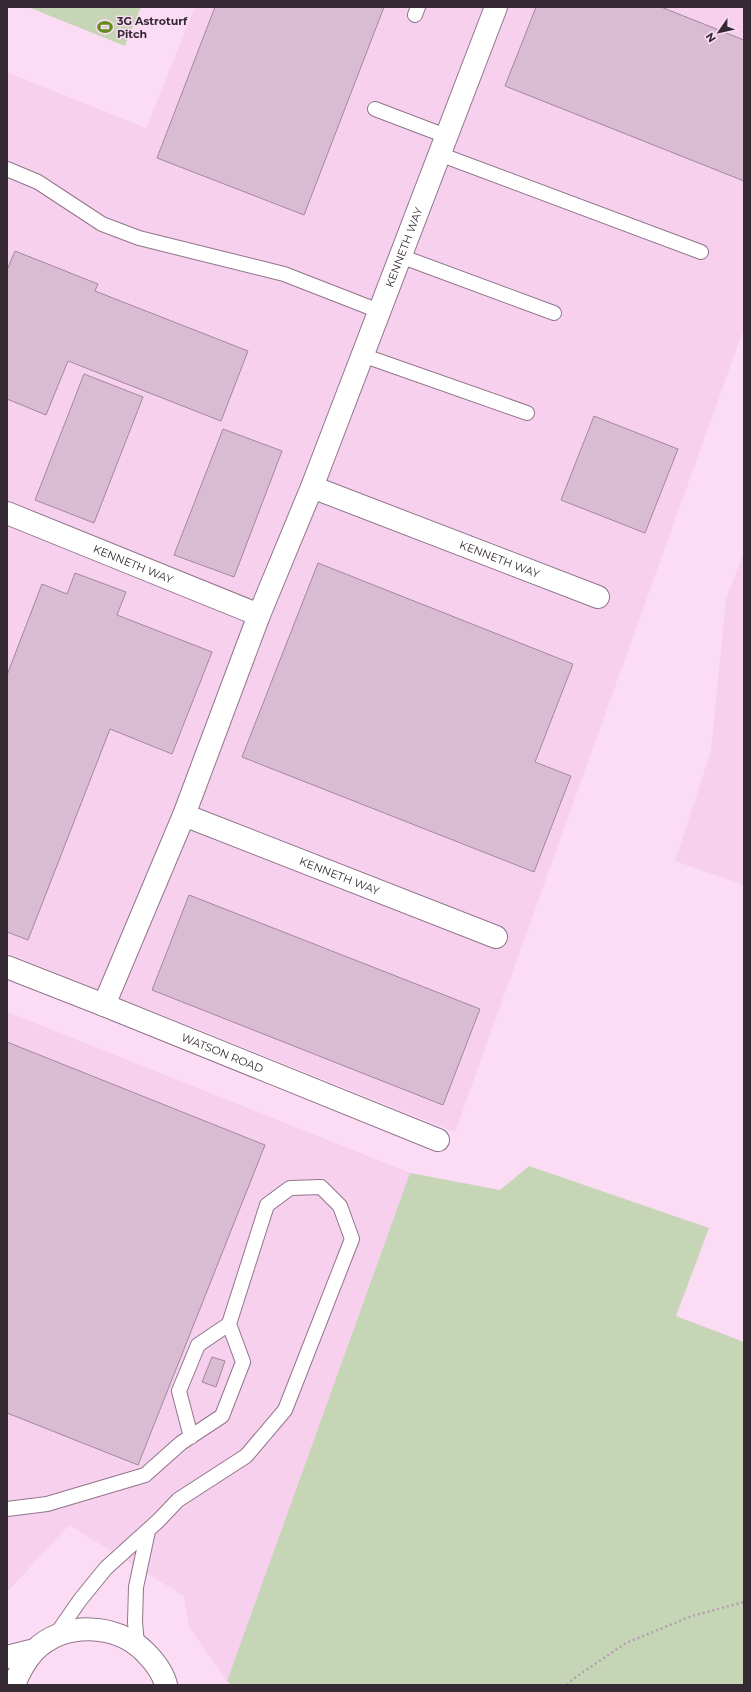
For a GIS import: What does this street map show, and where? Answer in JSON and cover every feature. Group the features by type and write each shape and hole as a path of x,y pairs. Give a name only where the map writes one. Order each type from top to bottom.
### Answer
{"street":[{"name":"KENNETH WAY","path":"104,1005 184,815 259,615 312,487 496,7"},
{"name":"KENNETH WAY","path":"312,487 598,598"},
{"name":"KENNETH WAY","path":"7,515 259,615"},
{"name":"KENNETH WAY","path":"184,815 496,937"},
{"name":"WATSON ROAD","path":"7,967 438,1140"},
{"path":"14,1685 20,1669 35,1650 55,1637 76,1630 97,1629 118,1634 137,1644 154,1660 167,1683"},
{"path":"7,1657 35,1650"}],"lane":[{"path":"375,108 443,145 701,252"},
{"path":"7,170 38,182 102,224 139,238 284,274 379,311"},
{"path":"400,256 554,313"},
{"path":"362,355 527,413"},
{"path":"7,1509 47,1504 145,1474 181,1443 222,1416 243,1362 229,1324 267,1205 290,1188 320,1187 340,1206 352,1239 285,1410 246,1456 178,1500 148,1531 106,1568 80,1600 55,1637"},
{"path":"191,1437 179,1391 198,1345 229,1324"},
{"path":"137,1644 135,1622 136,1587 148,1531"}],"path":[{"path":"567,1685 573,1679 626,1643 692,1616 744,1602"}],"shaded area":[{"path":"195,7 744,7 744,328 455,1132 7,953 7,72 146,128"},
{"path":"744,552 744,885 675,861 711,751 726,600"},
{"path":"7,1012 410,1173 227,1681 189,1627 184,1596 69,1525 7,1592"}],"green space":[{"name":"3G Astroturf Pitch","path":"28,7 141,7 125,46"},
{"path":"529,1166 709,1228 676,1316 744,1342 744,1685 231,1685 227,1681 410,1173 500,1190"}],"building":[{"path":"215,7 384,7 304,215 157,158"},
{"path":"536,7 661,7 744,40 744,181 505,86"},
{"path":"15,251 98,284 95,291 248,351 221,421 68,361 46,415 7,399 7,270"},
{"path":"84,374 143,397 94,523 35,500"},
{"path":"594,416 678,449 645,533 561,500"},
{"path":"223,429 282,451 234,577 174,555"},
{"path":"318,563 573,664 535,762 571,776 534,872 242,757"},
{"path":"75,573 126,592 117,615 212,652 172,754 110,729 28,940 7,932 7,675 42,584 67,594"},
{"path":"189,895 480,1009 443,1105 152,990"},
{"path":"7,1042 265,1145 138,1465 7,1413"},
{"path":"212,1357 225,1361 216,1387 202,1382"}],"place":[{"name":"3G Astroturf Pitch","path":"105,27"}]}
